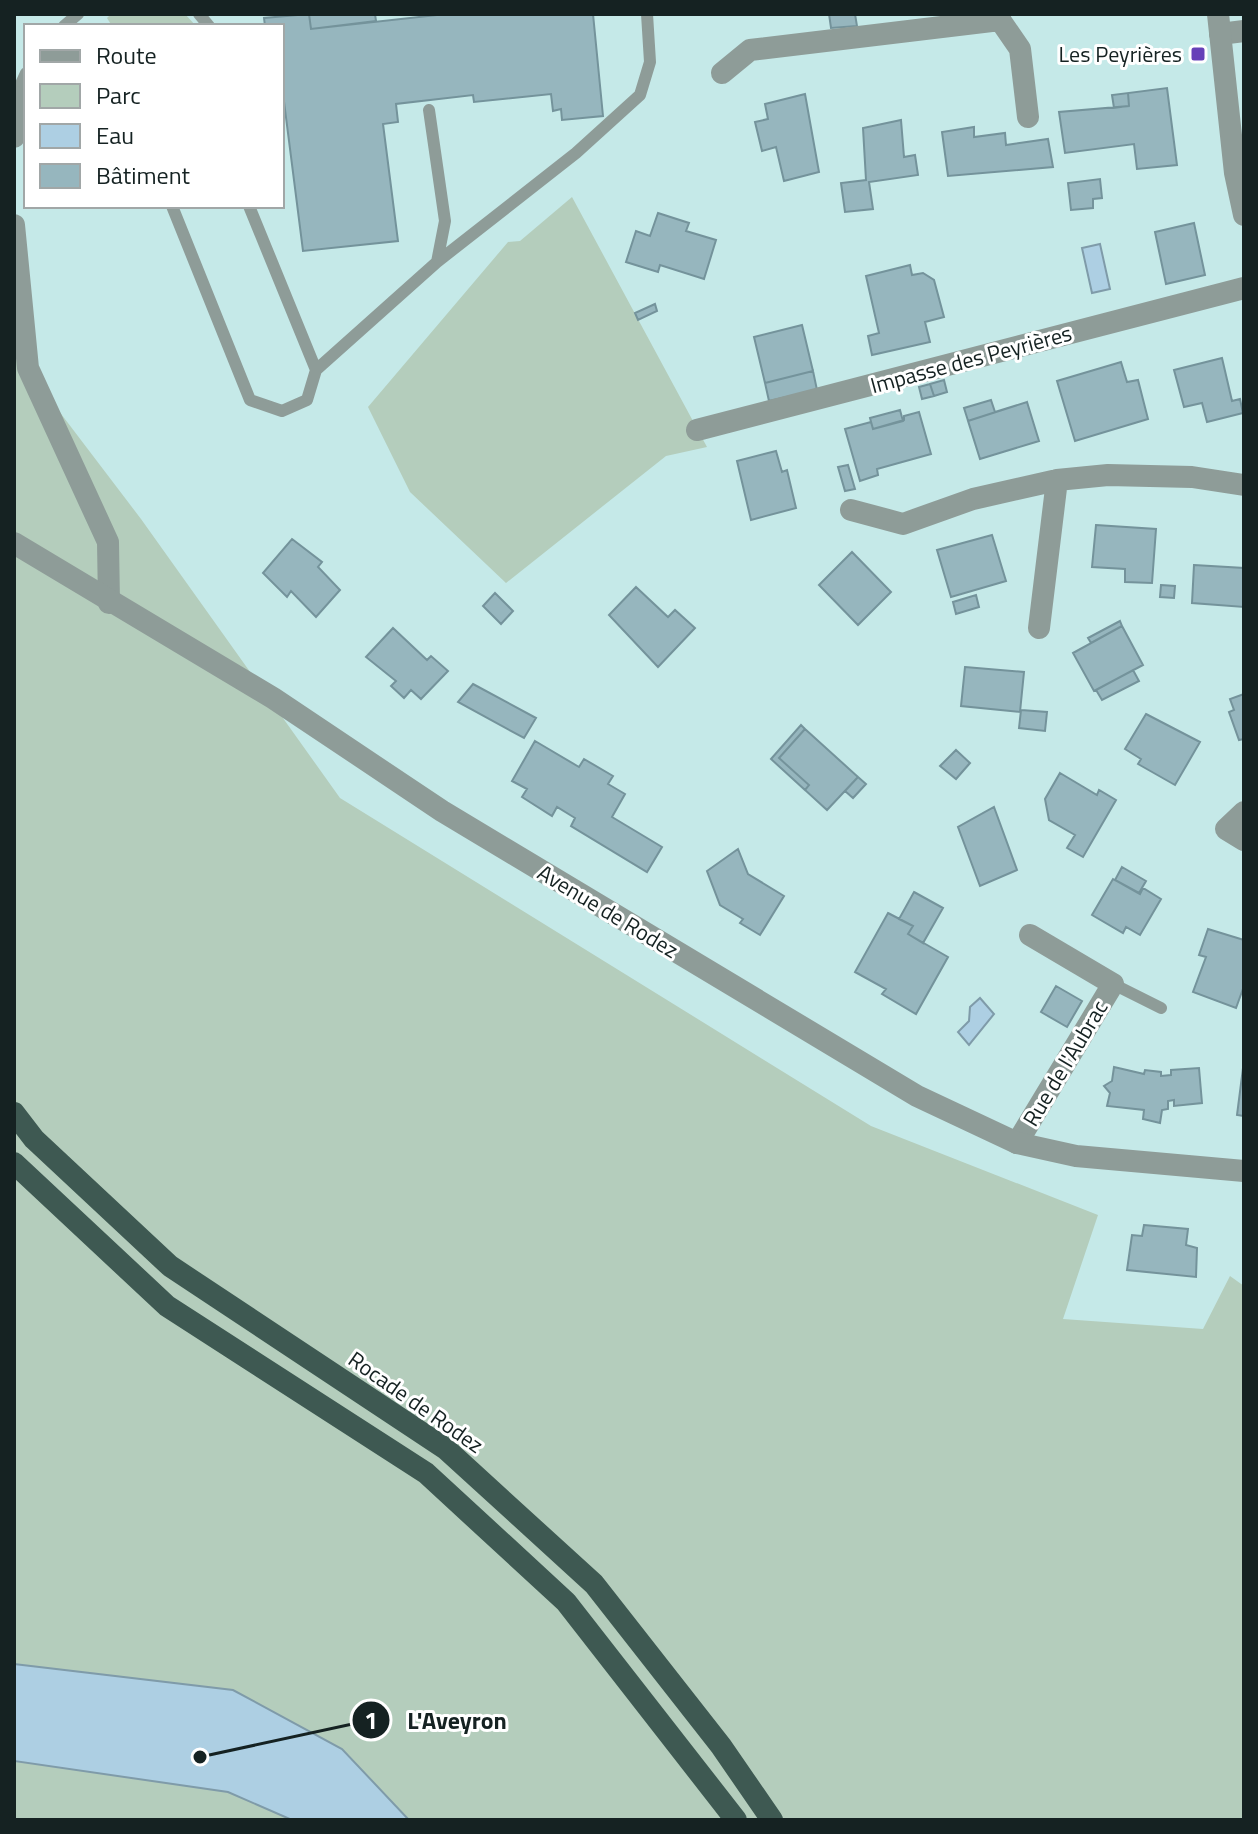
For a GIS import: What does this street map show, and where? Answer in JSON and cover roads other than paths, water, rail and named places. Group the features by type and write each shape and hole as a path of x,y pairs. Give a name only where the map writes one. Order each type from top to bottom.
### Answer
{"highway":[{"name":"Rocade de Rodez","path":"14,1113 34,1139 170,1266 446,1449 594,1584 721,1746 772,1820"},
{"path":"14,1163 167,1306 426,1473 566,1602 736,1820"}],"street":[{"path":"722,73 750,50 1000,17 1020,49 1028,117"},
{"path":"1244,31 1219,24 1235,173 1244,215"},
{"path":"14,137 15,97"},
{"path":"14,225 28,368 108,542 109,603"},
{"name":"Impasse des Peyrières","path":"697,430 1244,288"},
{"path":"851,510 903,524 973,499 1057,480 1108,475 1192,477 1244,485"},
{"path":"1039,628 1057,480"},
{"name":"Avenue de Rodez","path":"14,543 109,603 273,698 442,811 917,1096 1017,1143 1076,1156 1244,1171"},
{"path":"1244,812 1226,829 1244,840"},
{"name":"Rue de l'Aubrac","path":"1017,1143 1113,984 1030,935"}],"lane":[{"path":"173,208 250,400 282,411 295,406 307,400 316,370 437,262 576,153 640,95 650,62 647,14"},
{"path":"15,97 24,77"},
{"path":"429,110 445,221 437,262"},
{"path":"250,208 316,370"},
{"path":"1113,984 1161,1008"}],"water":[{"path":"1100,244 1110,289 1092,293 1082,248"},
{"path":"980,998 994,1014 969,1045 958,1032 969,1021 970,1007"},
{"path":"14,1664 233,1690 342,1749 409,1820 292,1820 228,1792 14,1761"}],"place":[{"name":"Les Peyrières","path":"1198,54"},
{"name":"L'Aveyron","path":"200,1757"}]}
